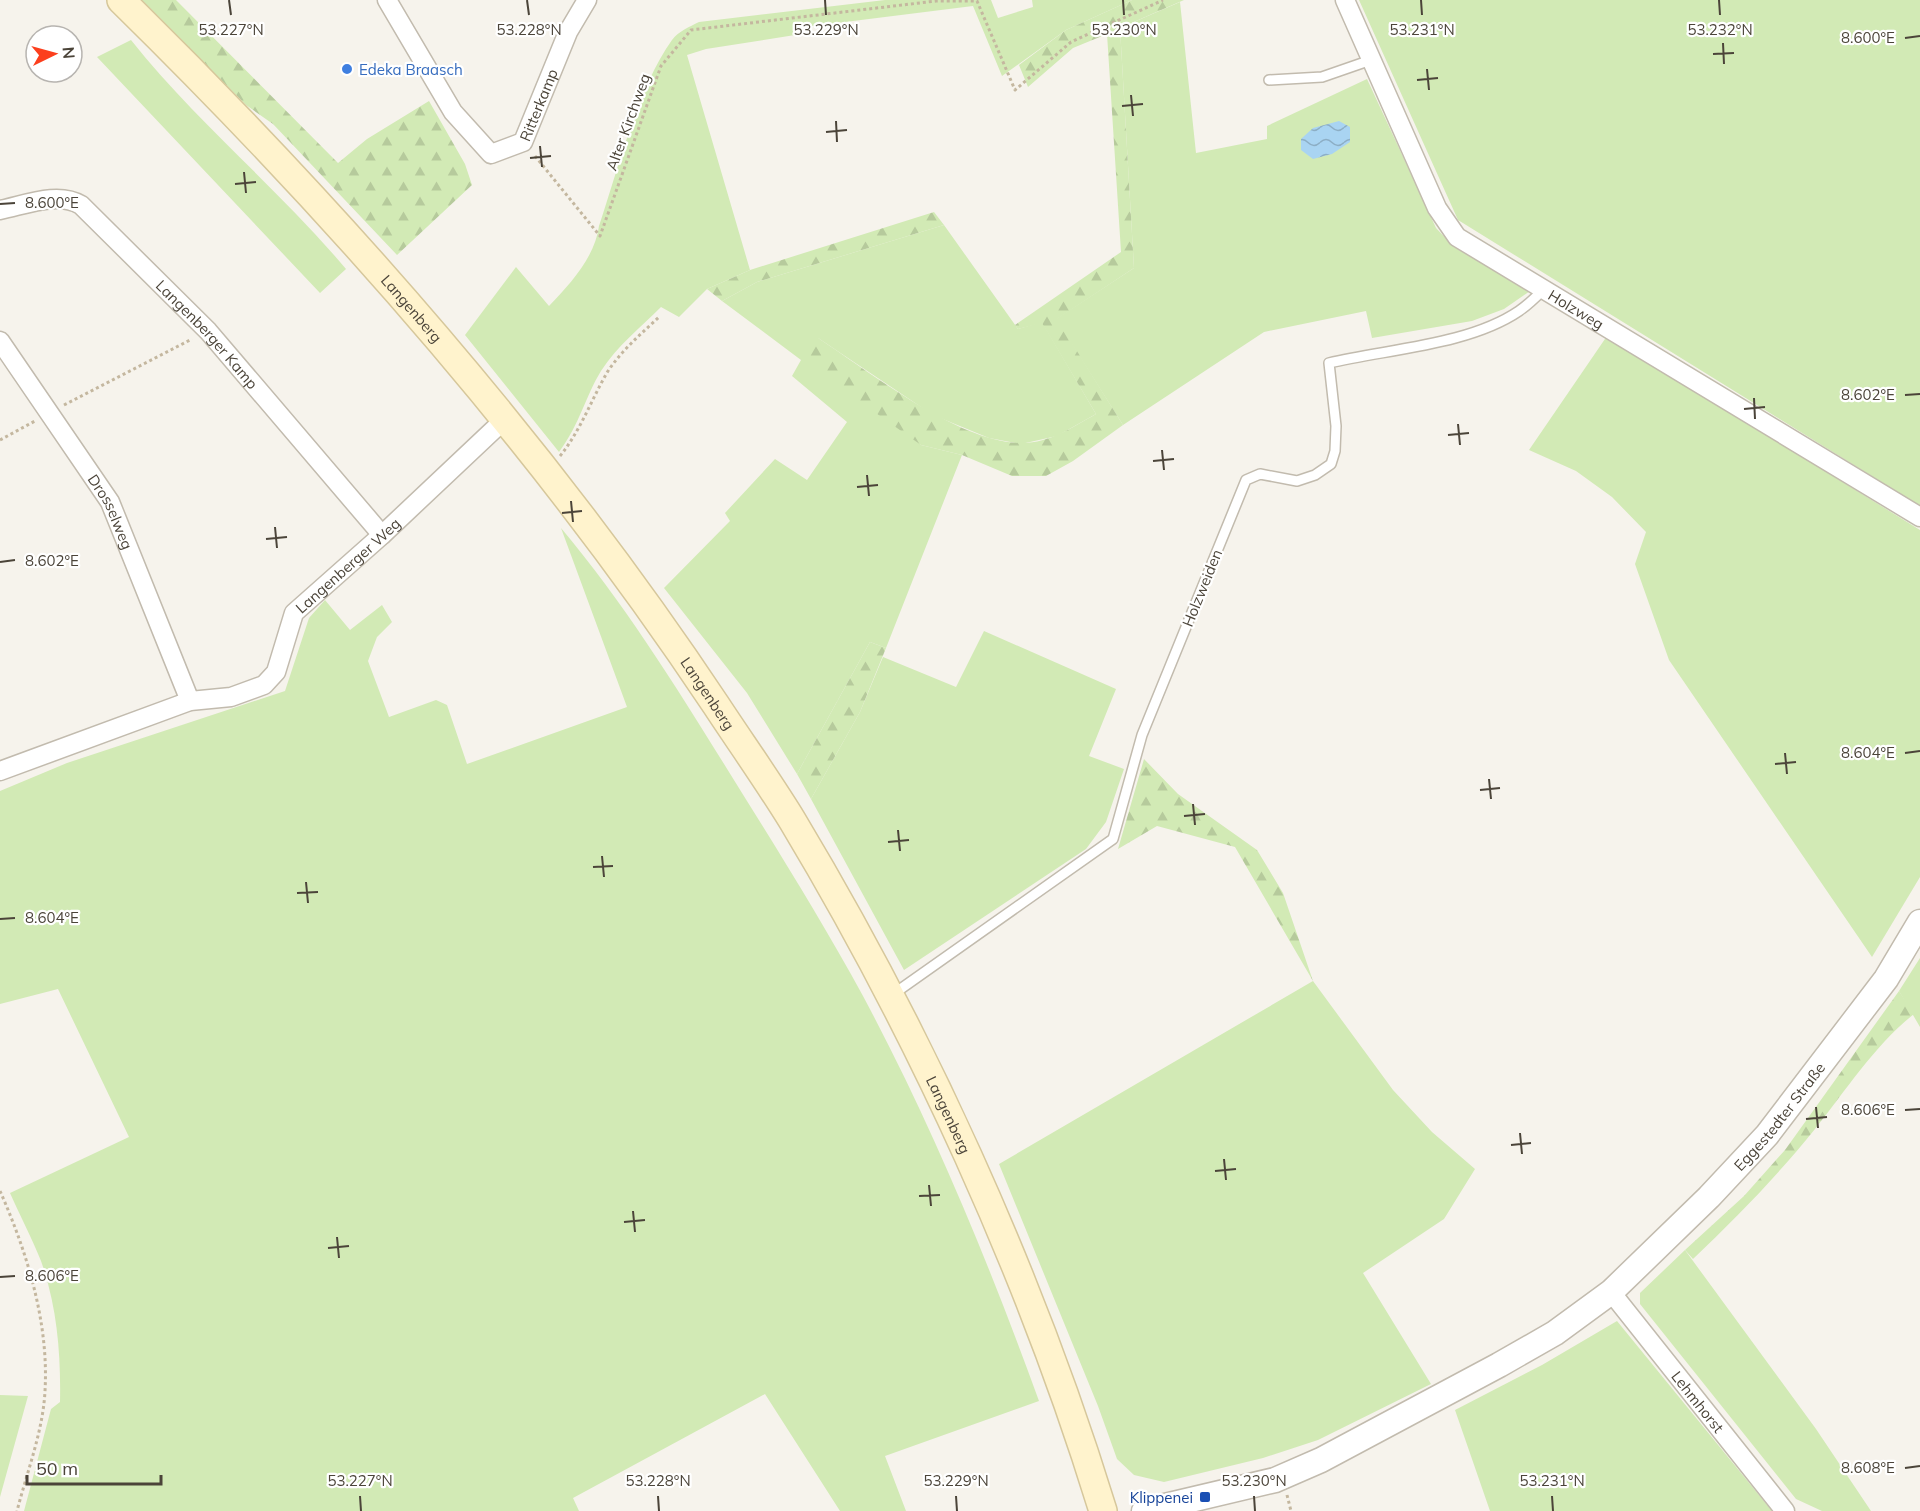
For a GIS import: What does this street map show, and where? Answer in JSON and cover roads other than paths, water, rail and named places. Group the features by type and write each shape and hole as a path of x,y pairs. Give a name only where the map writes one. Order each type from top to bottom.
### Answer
{"main road":[{"name":"Langenberg","path":"121,0 280,160 356,242 505,419 548,472 667,632 791,818 890,996 1017,1268 1103,1511"}],"street":[{"name":"Ritterkamp","path":"387,0 453,112 491,154 523,142 568,32 587,0"},
{"name":"Holzweg","path":"1345,0 1437,208 1457,237 1920,517"},
{"name":"Langenberger Kamp","path":"0,210 59,198 70,198 81,204 208,331 382,535"},
{"name":"Drosselweg","path":"0,341 113,509 190,701"},
{"name":"Langenberger Weg","path":"0,771 190,701 231,697 264,685 276,672 294,613 382,535 505,419"},
{"name":"Eggestedter Straße","path":"1611,1292 1709,1197 1767,1135 1886,979 1920,922"},
{"path":"1144,1511 1275,1480 1321,1460 1509,1360 1555,1333 1611,1292"},
{"name":"Lehmhorst","path":"1611,1292 1785,1511"}],"lane":[{"path":"1269,80 1322,77 1371,60"},
{"name":"Holzweiden","path":"890,996 1113,839 1142,735 1246,480 1260,474 1297,481 1315,475 1331,464 1335,451 1336,426 1329,363 1439,340 1488,327 1520,311 1543,290"}],"water":[{"path":"1339,121 1350,127 1350,142 1332,154 1313,159 1301,150 1301,139 1313,128"}],"place":[{"name":"Edeka Braasch","path":"347,69"},
{"name":"Klippenei","path":"1205,1497"}]}
